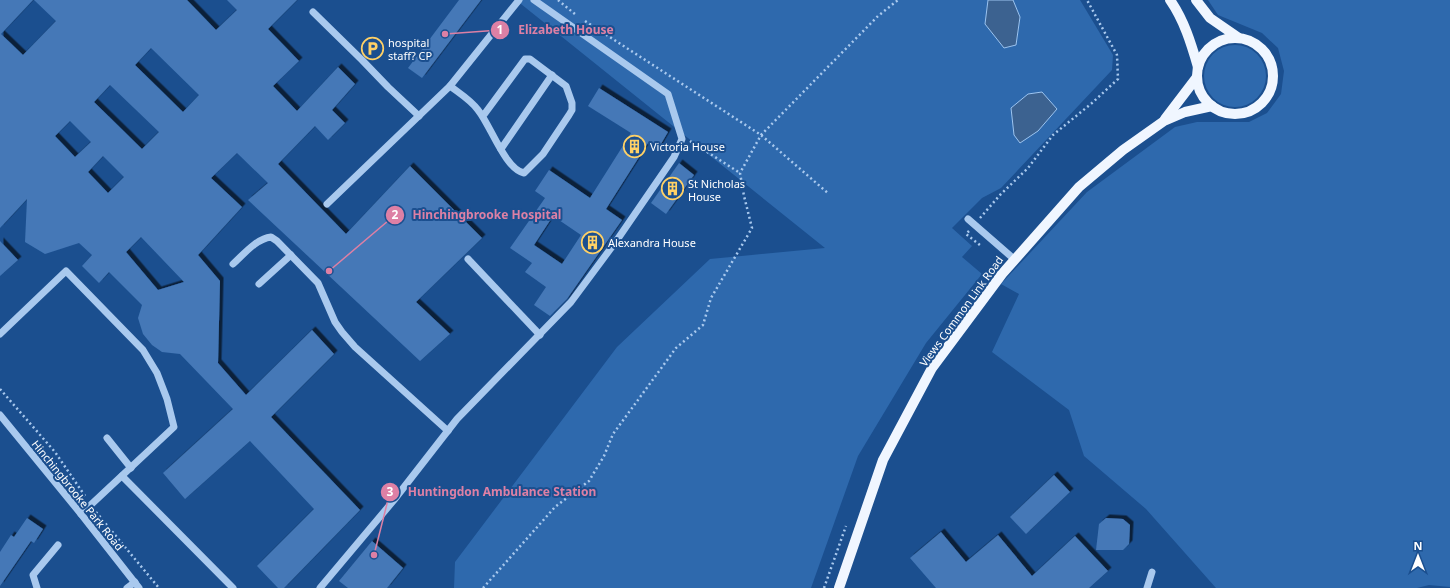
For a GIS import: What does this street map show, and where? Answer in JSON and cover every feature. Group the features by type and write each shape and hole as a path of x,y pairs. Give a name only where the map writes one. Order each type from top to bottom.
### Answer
{"main road":[{"path":"1170,0 1188,35 1198,72 1199,88 1204,98 1212,106 1224,112 1236,114 1249,112 1260,105 1271,89 1274,71 1270,58 1262,48 1251,41 1239,38 1210,18 1196,0"},
{"path":"1198,72 1202,57 1209,48 1223,40 1239,38"},
{"name":"Views Common Link Road","path":"1164,121 1198,72"},
{"name":"Views Common Link Road","path":"839,588 883,460 917,396 932,368 1014,259 1079,188 1123,150 1164,121 1185,112 1212,106"}],"street":[{"path":"327,204 450,86 519,0"},
{"path":"320,588 394,500 458,419 571,302 617,240 674,157 682,139 668,94 534,0"},
{"path":"313,12 419,116"},
{"path":"450,86 477,108 483,116 506,160 519,172 524,173 543,154 572,110 572,103 566,86 530,59 525,59 483,116"},
{"path":"501,149 552,75"},
{"path":"968,220 1014,259"},
{"path":"233,264 257,242 271,237 318,282 335,322 355,347 448,431"},
{"path":"259,284 291,255"},
{"path":"468,259 540,335"},
{"path":"0,334 66,271 143,350 157,373 167,399 174,427 81,514"},
{"name":"Hinchingbrooke Park Road","path":"0,416 81,514 137,585"},
{"path":"107,438 131,468"},
{"path":"122,476 233,588"},
{"path":"37,588 33,575 58,545"},
{"path":"1147,588 1152,572"},
{"path":"127,588 137,585"}],"path":[{"path":"558,0 578,17"},
{"path":"483,588 555,507 589,481 604,456 613,434 676,348 703,325 711,298 752,228 740,173 761,135 878,16 898,0"},
{"path":"982,247 966,234 1000,195 1028,168 1053,134 1092,103 1118,79 1117,55 1087,0"},
{"path":"584,21 761,135 829,194"},
{"path":"682,139 692,141 740,173"},
{"path":"0,389 55,452 91,505 159,588"}],"shaded area":[{"path":"516,0 988,0 985,24 1005,48 1016,45 1020,17 1013,0 1080,0 1113,55 1112,70 1001,188 982,198 952,228 972,246 962,257 982,274 926,343 858,456 811,588 454,588 455,562 617,347 710,259 825,248"},
{"path":"988,0 1013,0 1020,17 1016,45 1004,48 985,24"},
{"path":"1208,0 1450,0 1450,587 1429,585 1417,588 1216,588 1146,509 1084,456 1069,410 992,352 1019,294 1001,284 1087,192 1175,127 1197,122 1249,122 1267,113 1281,94 1284,71 1278,48 1262,33 1218,15"},
{"path":"1235,45 1247,47 1257,54 1264,64 1266,76 1264,88 1257,98 1247,105 1235,107 1223,105 1213,98 1206,88 1204,76 1206,64 1213,54 1223,47"},
{"path":"1042,92 1057,109 1038,131 1020,143 1014,135 1011,108 1028,94"}],"building":[{"path":"0,0 33,0 1,34 23,55 56,21 34,0 187,0 216,30 237,10 227,0 297,0 268,29 299,61 273,86 297,111 338,67 355,84 332,110 345,123 328,140 315,126 278,164 346,234 410,166 482,238 416,302 450,334 420,361 248,200 268,183 237,153 211,178 242,207 198,255 220,281 218,363 246,395 312,330 334,354 271,417 360,510 284,588 278,588 257,566 314,509 250,441 185,499 163,473 233,409 180,354 162,352 152,345 143,334 138,318 142,305 109,272 99,283 82,266 92,255 79,243 45,254 25,242 27,199 0,228","holes":["151,48 199,95 183,112 135,65","110,85 159,132 142,149 94,102","70,121 91,142 75,157 55,136","103,156 124,177 108,193 88,172","141,237 184,282 158,290 126,252"]},
{"path":"459,0 481,0 422,78 408,68"},
{"name":"Alexandra House","path":"599,88 668,132 658,149 648,143 606,209 622,220 567,299 550,316 534,305 546,287 525,272 532,263 510,248 545,198 535,191 549,170 590,198 631,133 588,106","holes":["553,216 581,235 562,264 534,245"]},
{"name":"St Nicholas House","path":"679,163 694,175 666,214 651,203"},
{"path":"0,241 18,260 0,276"},
{"path":"1054,475 1070,492 1026,534 1010,517"},
{"path":"27,518 43,529 34,543 31,541 0,586 0,552 11,535 14,537"},
{"path":"1106,518 1123,519 1130,525 1129,544 1123,550 1096,550 1099,524"},
{"path":"941,532 966,562 998,535 1032,576 1075,536 1108,571 1089,588 936,588 910,558"},
{"path":"372,541 403,568 387,588 348,588 339,581"}],"place":[{"name":"Elizabeth House","path":"445,34"},
{"name":"hospital staff? CP","path":"373,48"},
{"name":"Victoria House","path":"634,146"},
{"name":"St Nicholas House","path":"672,189"},
{"name":"Alexandra House","path":"592,242"},
{"name":"Hinchingbrooke Hospital","path":"329,271"},
{"name":"Huntingdon Ambulance Station","path":"374,555"}]}
